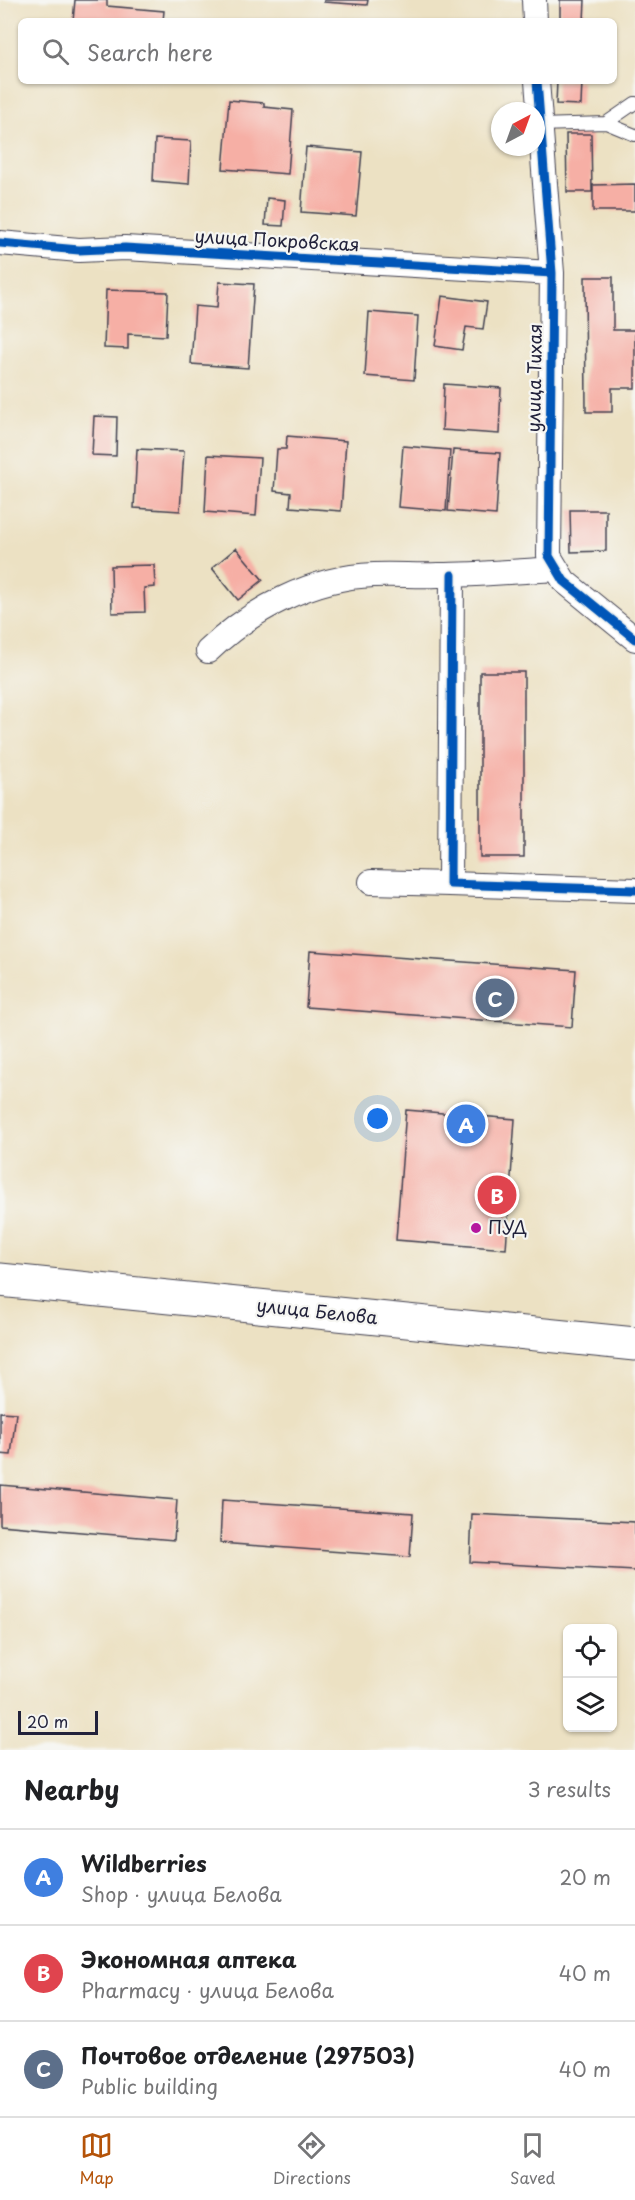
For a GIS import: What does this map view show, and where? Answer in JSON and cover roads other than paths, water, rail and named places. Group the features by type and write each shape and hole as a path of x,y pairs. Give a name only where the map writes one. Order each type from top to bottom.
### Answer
{"main road":[{"name":"улица Белова","path":"0,1280 635,1344"}],"street":[{"path":"534,0 535,18"},
{"name":"улица Тихая","path":"537,84 538,102"},
{"name":"улица Тихая","path":"542,156 552,273 549,556 564,580 635,639"},
{"name":"улица Покровская","path":"0,243 79,250 125,248 552,273"},
{"path":"208,651 229,630 282,598 325,582 372,575 452,575 557,569"},
{"path":"450,884 452,575"},
{"path":"371,882 635,890"}],"lane":[{"path":"606,123 635,103"},
{"path":"545,124 606,123 635,135"}],"place":[{"name":"Почтовое отделение (297503)","path":"495,998"},
{"name":"Wildberries","path":"466,1124"},
{"name":"Экономная аптека","path":"497,1195"},
{"name":"ПУД","path":"476,1228"}]}
